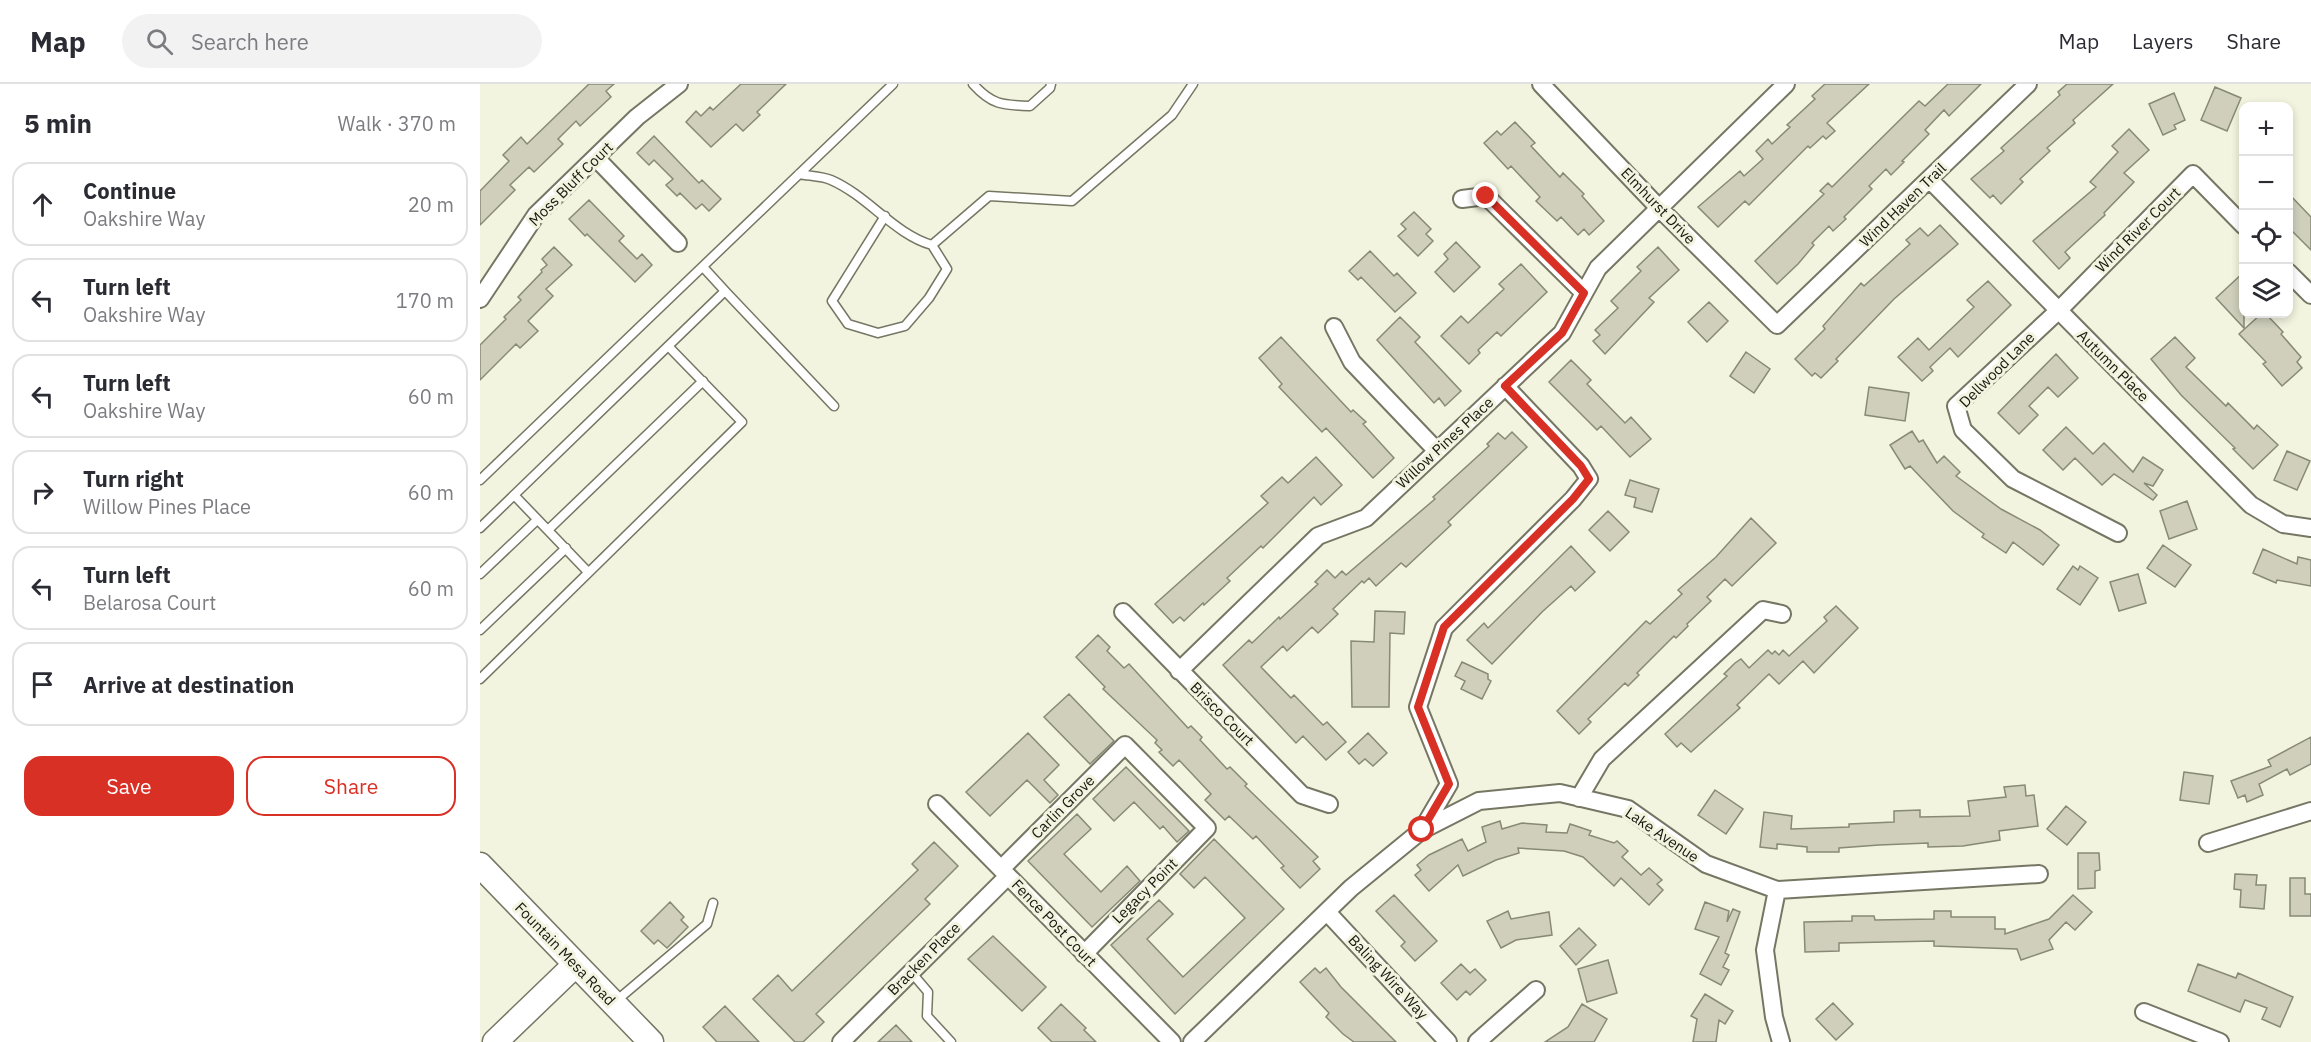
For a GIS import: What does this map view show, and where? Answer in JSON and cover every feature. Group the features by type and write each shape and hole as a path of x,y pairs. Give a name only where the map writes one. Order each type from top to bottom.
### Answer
{"main road":[{"name":"Fountain Mesa Road","path":"480,865 651,1042"},
{"path":"495,1042 575,965"}],"street":[{"name":"Moss Bluff Court","path":"480,299 536,215 637,117 679,84"},
{"name":"Elmhurst Drive","path":"1541,84 1658,207 1777,325"},
{"name":"Willow Pines Place","path":"1179,671 1318,536 1366,518 1562,333 1598,268 1786,84"},
{"name":"Wind Haven Trail","path":"1777,325 2028,84"},
{"path":"596,158 678,243"},
{"name":"Wind River Court","path":"2058,311 2193,174 2239,221"},
{"name":"Autumn Place","path":"1930,180 2251,505 2283,524 2311,528"},
{"path":"1462,199 1486,196 1584,293"},
{"path":"2293,276 2311,295"},
{"name":"Dellwood Lane","path":"2058,311 1956,406 1963,430 2013,478 2118,533"},
{"path":"1334,327 1352,362 1437,451"},
{"path":"1422,830 1449,784 1418,707 1444,627 1573,499 1589,479 1581,466 1505,386"},
{"path":"1579,798 1602,759 1763,610 1782,614"},
{"name":"Brisco Court","path":"1123,612 1302,795 1329,804"},
{"name":"Carlin Grove","path":"1004,872 1125,745 1207,828"},
{"name":"Lake Avenue","path":"1192,1042 1351,888 1422,830 1479,801 1560,793 1628,809 1706,864 1777,890 2039,874"},
{"name":"Fence Post Court","path":"937,804 1172,1042"},
{"path":"2208,843 2311,812"},
{"name":"Legacy Point","path":"1084,954 1207,828"},
{"name":"Bracken Place","path":"840,1042 911,972 1004,872"},
{"path":"1777,890 1765,950 1774,1017 1781,1042"},
{"name":"Baling Wire Way","path":"1327,912 1448,1042"},
{"path":"1477,1042 1536,990"},
{"path":"2144,1012 2220,1042"}],"lane":[{"path":"480,480 893,84"},
{"path":"972,84 987,99 1009,105 1030,106 1050,88 1051,84"},
{"path":"933,245 989,196 1072,201 1172,115 1193,84"},
{"path":"799,174 830,180 885,216 917,240 933,245 947,269 929,298 905,326 878,333 848,324 832,301 885,216"},
{"path":"703,267 834,406"},
{"path":"480,528 725,291"},
{"path":"480,679 742,422 668,346"},
{"path":"548,530 702,381"},
{"path":"514,495 588,572"},
{"path":"480,574 537,520"},
{"path":"480,630 566,548"},
{"path":"614,1004 707,924 713,903"},
{"path":"911,972 928,992 927,1016 951,1042"}],"building":[{"path":"589,84 614,84 606,91 611,97 580,126 576,121 558,139 563,144 534,172 529,167 510,185 515,190 480,225 480,191 509,161 503,155 521,137 527,144"},
{"path":"741,84 786,84 757,112 760,115 743,131 736,124 711,147 686,122 696,111 701,116 710,107 713,110"},
{"path":"1825,84 1869,84 1827,123 1835,131 1826,139 1823,136 1810,148 1808,146 1749,205 1745,201 1718,227 1698,207 1740,171 1744,176 1763,159 1756,151 1768,139 1772,144 1790,127 1787,125 1815,99 1812,96"},
{"path":"1948,84 1981,84 1949,116 1944,110 1925,130 1929,134 1902,161 1904,162 1891,175 1886,169 1869,186 1872,189 1844,217 1846,219 1833,231 1829,226 1812,243 1814,245 1798,264 1777,284 1755,261 1824,194 1820,191 1828,183 1832,187 1919,101 1925,106"},
{"path":"2067,84 2113,84 2073,120 2075,123 2047,148 2050,151 2020,179 2023,182 2001,204 1993,195 1990,198 1971,179 2004,151 2001,148 2060,95 2058,92"},
{"path":"2215,87 2241,98 2227,131 2201,120"},
{"path":"2174,93 2185,120 2174,125 2176,129 2163,135 2149,104"},
{"path":"1515,122 1535,143 1531,146 1560,177 1563,173 1584,194 1582,196 1604,221 1589,235 1584,229 1578,235 1561,217 1557,221 1536,201 1540,197 1511,166 1508,169 1484,143 1497,131 1501,135"},
{"path":"2129,129 2149,150 2124,173 2134,182 2104,213 2105,215 2065,252 2070,258 2059,269 2033,241 2096,187 2090,182 2118,152 2112,146"},
{"path":"654,136 699,183 702,180 721,199 709,211 702,204 696,209 680,193 677,196 666,185 673,179 654,160 649,165 637,153"},
{"path":"2293,198 2311,217 2311,250 2293,232"},
{"path":"589,200 624,236 619,241 637,259 642,254 652,265 635,282 569,219"},
{"path":"1414,212 1431,229 1426,234 1433,241 1418,256 1398,236 1406,229 1401,224"},
{"path":"1940,225 1958,244 1894,299 1836,359 1838,361 1821,378 1815,373 1812,376 1795,359 1825,329 1823,326 1861,283 1864,286 1910,244 1906,240 1920,228 1928,236"},
{"path":"1456,242 1480,267 1454,292 1435,272 1448,259 1444,254"},
{"path":"554,247 572,265 546,289 553,296 528,321 538,331 520,348 516,344 480,380 480,345 521,300 518,297 542,272 541,270 547,265 542,259"},
{"path":"1658,247 1679,270 1649,298 1654,302 1605,354 1593,341 1600,335 1595,330 1618,308 1611,301 1641,271 1637,267"},
{"path":"1370,251 1394,276 1397,273 1416,293 1395,312 1361,277 1358,280 1349,271"},
{"path":"1521,264 1547,292 1501,336 1497,332 1478,350 1480,353 1469,364 1441,336 1461,316 1468,323 1504,289 1499,284"},
{"path":"2239,277 2239,318 2244,318 2244,328 2216,298"},
{"path":"1988,281 2011,305 1958,357 1950,348 1930,367 1933,371 1922,381 1898,357 1918,338 1929,350 1974,307 1967,300"},
{"path":"1709,302 1728,321 1707,342 1688,322"},
{"path":"1400,317 1420,337 1415,342 1461,391 1445,406 1439,398 1434,403 1377,340"},
{"path":"2257,318 2270,318 2301,357 2297,362 2302,368 2282,386 2263,364 2266,362 2239,334"},
{"path":"1281,337 1351,412 1353,410 1366,422 1363,424 1394,458 1373,478 1326,428 1322,432 1279,387 1282,384 1259,358"},
{"path":"2175,337 2195,358 2186,367 2226,406 2228,403 2254,429 2257,425 2278,445 2253,469 2181,395 2151,359"},
{"path":"1746,352 1770,369 1754,393 1730,376"},
{"path":"2056,354 2078,378 2058,397 2048,387 2029,406 2038,415 2019,434 1998,413"},
{"path":"1571,360 1591,380 1587,384 1625,423 1631,417 1651,439 1630,457 1601,426 1597,430 1549,382"},
{"path":"1869,387 1909,393 1905,421 1865,415"},
{"path":"2066,427 2093,454 2104,443 2133,472 2143,457 2163,470 2153,486 2144,483 2157,495 2153,500 2114,474 2102,485 2075,458 2063,470 2043,450"},
{"path":"1912,431 1919,442 1923,440 1937,463 1944,456 1960,472 1956,476 2001,509 2040,530 2059,545 2043,565 2013,542 2006,553 1982,537 1984,534 1953,511 1910,466 1905,469 1890,445"},
{"path":"1512,432 1527,447 1448,522 1451,525 1406,567 1401,563 1376,586 1369,578 1364,583 1362,581 1333,609 1338,614 1318,633 1312,627 1287,651 1283,646 1261,667 1291,698 1294,695 1323,725 1327,722 1346,742 1326,760 1303,736 1296,743 1223,665 1249,640 1252,643 1279,617 1280,619 1318,584 1315,582 1327,570 1335,578 1342,571 1346,575 1435,499 1433,497 1489,446 1487,444 1498,433 1505,439"},
{"path":"2287,451 2310,461 2297,490 2274,480"},
{"path":"1316,457 1342,485 1321,505 1314,497 1263,548 1261,546 1227,578 1230,581 1204,605 1203,603 1184,621 1180,617 1173,623 1155,604 1268,503 1261,496 1282,477 1288,483"},
{"path":"1630,480 1659,489 1652,512 1634,507 1636,498 1625,495"},
{"path":"2187,501 2197,529 2169,539 2160,511"},
{"path":"1608,511 1629,532 1610,551 1589,530"},
{"path":"1751,518 1776,543 1732,586 1725,579 1707,597 1711,601 1687,624 1688,626 1676,638 1674,636 1637,673 1639,675 1628,686 1625,683 1588,719 1591,722 1579,734 1557,711 1646,621 1650,624 1682,594 1678,590 1716,557"},
{"path":"2163,545 2191,565 2175,587 2147,568"},
{"path":"1571,546 1595,572 1575,591 1571,586 1542,612 1492,664 1467,640 1484,623 1488,628"},
{"path":"2263,549 2297,564 2298,557 2311,560 2311,586 2277,580 2276,583 2253,573"},
{"path":"2073,566 2078,570 2080,566 2098,578 2080,605 2057,589"},
{"path":"2138,574 2146,603 2119,611 2110,582"},
{"path":"1836,606 1858,628 1814,673 1803,661 1779,684 1769,674 1737,705 1740,708 1691,752 1681,743 1677,747 1665,734 1727,676 1724,674 1735,663 1741,659 1749,668 1768,650 1772,654 1775,651 1779,655 1783,650 1789,656 1827,621 1824,617"},
{"path":"1375,611 1405,612 1404,634 1390,633 1389,707 1352,707 1351,641 1374,642"},
{"path":"1098,635 1110,647 1107,651 1124,668 1129,664 1188,728 1191,726 1202,737 1200,740 1227,769 1230,767 1247,784 1245,786 1318,857 1313,861 1320,869 1300,888 1281,868 1284,866 1256,836 1253,839 1229,816 1225,820 1205,800 1211,794 1179,760 1173,766 1159,752 1162,750 1155,743 1157,740 1103,689 1105,687 1076,657"},
{"path":"1462,662 1488,674 1488,679 1491,681 1482,699 1461,689 1465,681 1455,676"},
{"path":"1069,694 1114,741 1090,764 1044,717"},
{"path":"1028,733 1059,765 1044,780 1058,795 1050,803 1027,780 990,816 966,792"},
{"path":"1368,733 1387,753 1373,766 1365,759 1359,764 1348,752"},
{"path":"2311,737 2311,764 2290,775 2287,769 2259,784 2263,795 2247,802 2245,795 2238,798 2231,781 2271,766 2268,760"},
{"path":"1126,767 1189,831 1177,842 1163,826 1160,829 1134,802 1114,821 1093,799"},
{"path":"2184,772 2213,776 2209,804 2180,800"},
{"path":"2025,785 2026,796 2034,795 2038,826 1999,831 2000,840 1963,846 1928,847 1928,843 1879,845 1839,848 1839,852 1807,852 1807,847 1777,844 1777,849 1760,847 1764,812 1792,816 1791,829 1849,827 1849,824 1894,822 1894,811 1920,810 1920,817 1970,816 1968,801 2006,797 2004,787"},
{"path":"1715,790 1743,809 1726,834 1698,815"},
{"path":"2066,806 2086,822 2067,845 2047,829"},
{"path":"1077,814 1091,829 1064,854 1101,892 1127,866 1140,881 1092,927 1028,861"},
{"path":"1500,821 1502,829 1522,823 1547,825 1546,832 1567,833 1570,824 1591,831 1589,835 1614,843 1617,841 1628,851 1622,857 1641,875 1649,868 1662,880 1657,884 1663,890 1649,905 1621,878 1614,886 1583,857 1564,851 1518,848 1519,853 1496,860 1463,876 1458,865 1429,891 1415,875 1421,870 1417,865 1429,855 1462,839 1468,851 1486,842 1482,827"},
{"path":"1214,839 1284,909 1175,1014 1111,945 1159,900 1173,914 1147,939 1183,977 1245,918 1205,877 1194,888 1180,874"},
{"path":"934,842 958,866 925,899 930,904 816,1014 824,1022 803,1042 795,1042 753,999 778,975 792,991 918,870 912,864"},
{"path":"2078,853 2099,853 2100,870 2095,871 2095,888 2078,889"},
{"path":"2235,874 2257,875 2256,885 2266,885 2264,909 2240,907 2241,890 2234,889"},
{"path":"2290,878 2305,878 2305,894 2311,894 2311,916 2290,916"},
{"path":"1394,895 1437,941 1415,961 1401,946 1405,942 1376,911"},
{"path":"2073,895 2092,912 2075,930 2066,922 2049,940 2053,949 2021,960 2017,949 1934,946 1934,941 1839,943 1839,951 1805,952 1804,922 1852,921 1852,916 1874,916 1875,920 1934,919 1934,911 1951,911 1951,917 1995,917 1995,929 2005,929 2005,934 2049,919"},
{"path":"670,902 684,917 681,920 688,927 667,948 658,940 654,944 641,931"},
{"path":"1705,902 1729,911 1727,922 1733,909 1740,912 1725,953 1729,955 1723,967 1729,970 1721,985 1700,974 1719,937 1695,929"},
{"path":"1508,911 1511,919 1549,912 1552,935 1516,940 1501,948 1487,921"},
{"path":"1579,928 1596,945 1576,965 1560,946"},
{"path":"993,936 1046,987 1022,1011 968,959"},
{"path":"1608,960 1617,993 1587,1002 1578,969"},
{"path":"1461,964 1470,973 1475,969 1486,980 1470,995 1466,991 1457,1000 1441,983"},
{"path":"2198,964 2236,978 2238,973 2293,997 2280,1027 2262,1019 2267,1008 2245,1000 2240,1012 2188,991"},
{"path":"1315,968 1320,973 1326,968 1341,987 1396,1042 1354,1042 1343,1034 1326,1017 1329,1013 1300,982"},
{"path":"1705,994 1733,1011 1725,1024 1719,1020 1716,1042 1693,1042 1697,1019 1691,1016"},
{"path":"1833,1003 1853,1024 1836,1040 1816,1019"},
{"path":"1061,1004 1086,1028 1084,1030 1096,1042 1052,1042 1038,1028"},
{"path":"1582,1004 1607,1019 1594,1042 1545,1042 1568,1027"},
{"path":"725,1006 759,1042 717,1042 703,1027"},
{"path":"896,1025 912,1042 878,1042"}],"route":[{"path":"1422,830 1449,784 1418,707 1444,627 1573,499 1589,479 1581,466 1505,386 1562,333 1584,293 1486,196"}]}
